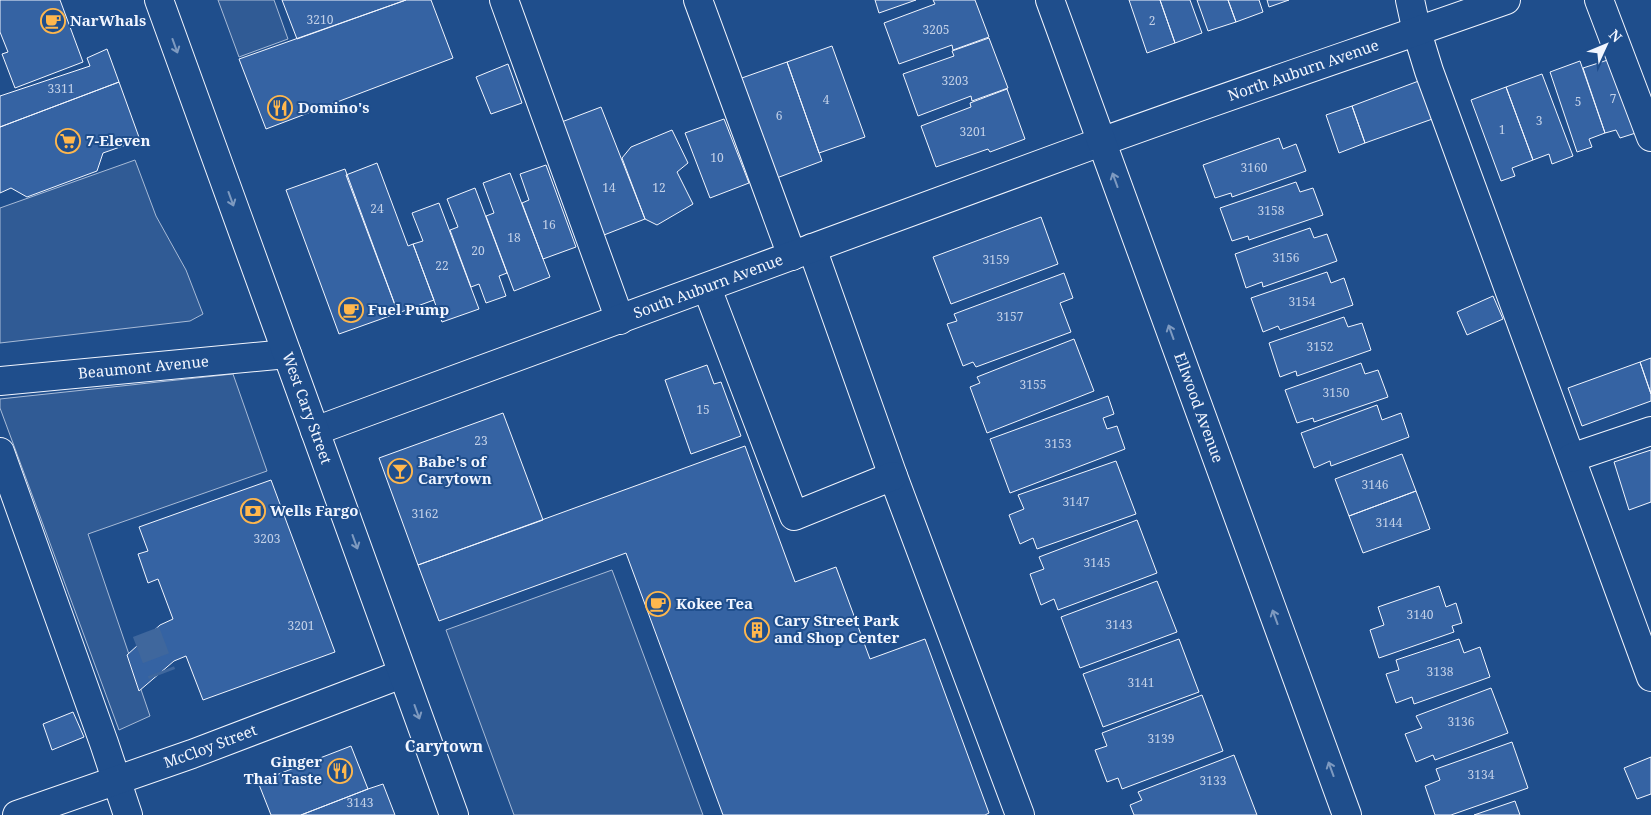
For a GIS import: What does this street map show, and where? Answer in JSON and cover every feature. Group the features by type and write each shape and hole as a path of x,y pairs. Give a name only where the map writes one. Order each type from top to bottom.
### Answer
{"street":[{"name":"West Cary Street","path":"159,0 454,815"},
{"path":"504,0 620,320"},
{"path":"698,0 893,476 1020,815"},
{"name":"Ellwood Avenue","path":"1050,0 1347,815"},
{"path":"1410,0 1417,32 1429,71 1651,676"},
{"name":"North Auburn Avenue","path":"1101,142 1506,0"},
{"path":"1599,0 1651,138"},
{"name":"South Auburn Avenue","path":"314,431 1101,142"},
{"path":"707,288 794,516 893,476"},
{"name":"Beaumont Avenue","path":"0,381 287,354"},
{"path":"1570,458 1651,431"},
{"path":"0,452 128,815"},
{"name":"McCloy Street","path":"17,815 192,754 402,674"}],"shaded area":[{"path":"218,0 274,0 288,39 239,57"},
{"path":"135,160 156,216 186,270 203,314 190,321 0,343 0,208"},
{"path":"233,374 267,471 88,534 150,716 119,730 0,408 0,399"},
{"path":"612,570 703,815 514,815 446,630"}],"building":[{"path":"0,0 60,0 83,62 15,88 2,54 8,52 0,32"},
{"path":"282,0 406,0 297,39"},
{"path":"406,0 431,0 453,58 266,129 239,59"},
{"path":"875,0 916,0 879,13"},
{"path":"933,0 975,0 989,37 953,50 952,45 899,64 884,23 935,4"},
{"path":"1129,0 1160,0 1175,43 1147,53"},
{"path":"1160,0 1190,0 1202,33 1175,43"},
{"path":"1197,0 1228,0 1236,22 1208,31"},
{"path":"1228,0 1259,0 1263,12 1236,22"},
{"path":"1267,0 1289,0 1269,7"},
{"path":"989,38 1008,88 972,101 971,96 918,116 903,74 954,56 952,51"},
{"path":"832,46 865,137 819,153 787,62"},
{"path":"107,49 119,82 0,127 0,96 90,66 87,58"},
{"path":"1617,57 1642,131 1620,138 1616,130 1605,133 1583,68"},
{"path":"1580,61 1605,133 1589,139 1592,147 1577,152 1550,72"},
{"path":"787,62 822,161 774,179 739,79"},
{"path":"508,64 522,103 491,114 476,77"},
{"path":"1542,74 1573,156 1552,164 1549,154 1533,160 1506,87"},
{"path":"1424,79 1438,117 1365,143 1352,106"},
{"name":"7-Eleven","path":"119,82 140,140 103,153 97,171 27,197 11,188 0,193 0,127"},
{"path":"1506,87 1533,160 1512,168 1515,176 1501,181 1471,100"},
{"path":"1007,89 1025,139 990,152 988,149 936,167 921,126 971,107 970,103"},
{"path":"1352,106 1365,143 1339,153 1326,115"},
{"path":"601,107 645,219 604,235 559,123"},
{"path":"724,119 749,183 710,198 685,133"},
{"path":"672,130 688,163 677,172 693,204 657,225 645,219 622,158 631,147"},
{"path":"1279,138 1283,149 1296,144 1306,171 1232,197 1231,193 1215,198 1203,165"},
{"path":"377,163 408,246 413,244 434,300 398,313 346,175"},
{"path":"546,165 576,247 543,259 522,203 529,200 520,174"},
{"path":"345,169 398,313 339,334 286,190"},
{"path":"510,173 550,277 514,291 486,216 494,213 483,183"},
{"path":"1296,182 1300,192 1313,188 1323,215 1249,240 1248,236 1232,241 1220,208"},
{"path":"475,188 507,273 499,276 506,296 486,303 479,284 471,287 450,230 458,227 447,199"},
{"path":"439,203 479,309 442,322 413,244 423,241 412,213"},
{"path":"1041,217 1058,264 951,304 933,257"},
{"path":"1310,228 1314,238 1327,234 1337,261 1263,287 1262,282 1246,288 1235,254"},
{"path":"1327,272 1331,283 1344,278 1353,305 1280,330 1278,326 1263,332 1251,298"},
{"path":"1064,273 1073,298 1060,303 1071,332 976,367 973,362 963,366 947,324 957,321 954,314"},
{"path":"1493,296 1503,319 1467,335 1457,312"},
{"path":"1344,317 1348,327 1362,323 1371,350 1297,376 1296,371 1280,377 1269,343"},
{"path":"1074,339 1094,391 987,433 970,387 980,383 977,377"},
{"path":"1651,358 1651,394 1640,362"},
{"path":"1640,362 1651,394 1651,401 1582,426 1568,388"},
{"path":"1361,363 1365,374 1378,370 1388,397 1314,422 1313,418 1297,423 1285,390"},
{"path":"707,365 714,384 721,382 741,436 691,454 665,380"},
{"path":"1108,396 1114,414 1103,418 1107,429 1117,426 1125,449 1010,493 990,439"},
{"path":"1377,405 1382,420 1401,413 1409,437 1331,466 1330,461 1314,468 1301,433"},
{"path":"503,413 543,520 418,565 379,458"},
{"name":"Cary Street Park and Shop Center","path":"745,446 795,582 836,567 870,659 925,639 989,813 985,815 723,815 626,553 439,621 418,565"},
{"path":"1651,450 1651,502 1629,510 1614,462"},
{"path":"1402,454 1416,491 1349,516 1335,479"},
{"path":"1116,461 1136,514 1037,549 1033,538 1020,544 1009,515 1024,509 1018,495"},
{"path":"271,480 335,652 203,700 186,656 174,661 139,691 127,655 160,625 173,619 158,579 148,583 138,554 148,551 139,527"},
{"path":"1416,491 1430,529 1363,553 1349,516"},
{"path":"1137,520 1157,573 1058,610 1054,599 1041,605 1030,574 1044,569 1039,557"},
{"path":"1157,581 1177,632 1080,668 1061,617"},
{"path":"1439,586 1446,607 1456,603 1462,623 1452,626 1454,632 1379,658 1370,630 1384,625 1378,607"},
{"path":"1179,639 1199,692 1103,727 1083,674"},
{"path":"1459,639 1464,653 1480,647 1490,677 1414,704 1412,697 1396,703 1386,674 1399,670 1396,660"},
{"path":"1491,688 1508,733 1435,760 1433,755 1416,762 1405,734 1422,728 1416,716"},
{"path":"1202,695 1223,751 1122,789 1118,778 1107,782 1095,750 1107,746 1102,733"},
{"path":"73,712 84,737 52,750 43,724"},
{"path":"1512,742 1528,788 1451,815 1435,815 1425,786 1440,780 1436,769"},
{"path":"351,746 368,789 301,815 271,815 258,782"},
{"path":"1234,755 1257,815 1134,815 1130,805 1142,800 1138,792"},
{"path":"1651,757 1651,794 1637,799 1624,768"},
{"path":"383,784 395,815 301,815 368,789"},
{"path":"1515,801 1520,815 1474,815"}],"tunnel":[{"path":"146,632 162,674"}],"place":[{"name":"NarWhals","path":"53,21"},
{"name":"Domino's","path":"280,108"},
{"name":"7-Eleven","path":"68,141"},
{"name":"Fuel Pump","path":"351,310"},
{"name":"Babe's of Carytown","path":"400,471"},
{"name":"Wells Fargo","path":"253,511"},
{"name":"Kokee Tea","path":"658,604"},
{"name":"Cary Street Park and Shop Center","path":"757,630"},
{"name":"Ginger Thai Taste","path":"340,771"}],"district":[{"name":"Carytown","path":"444,746"}]}
